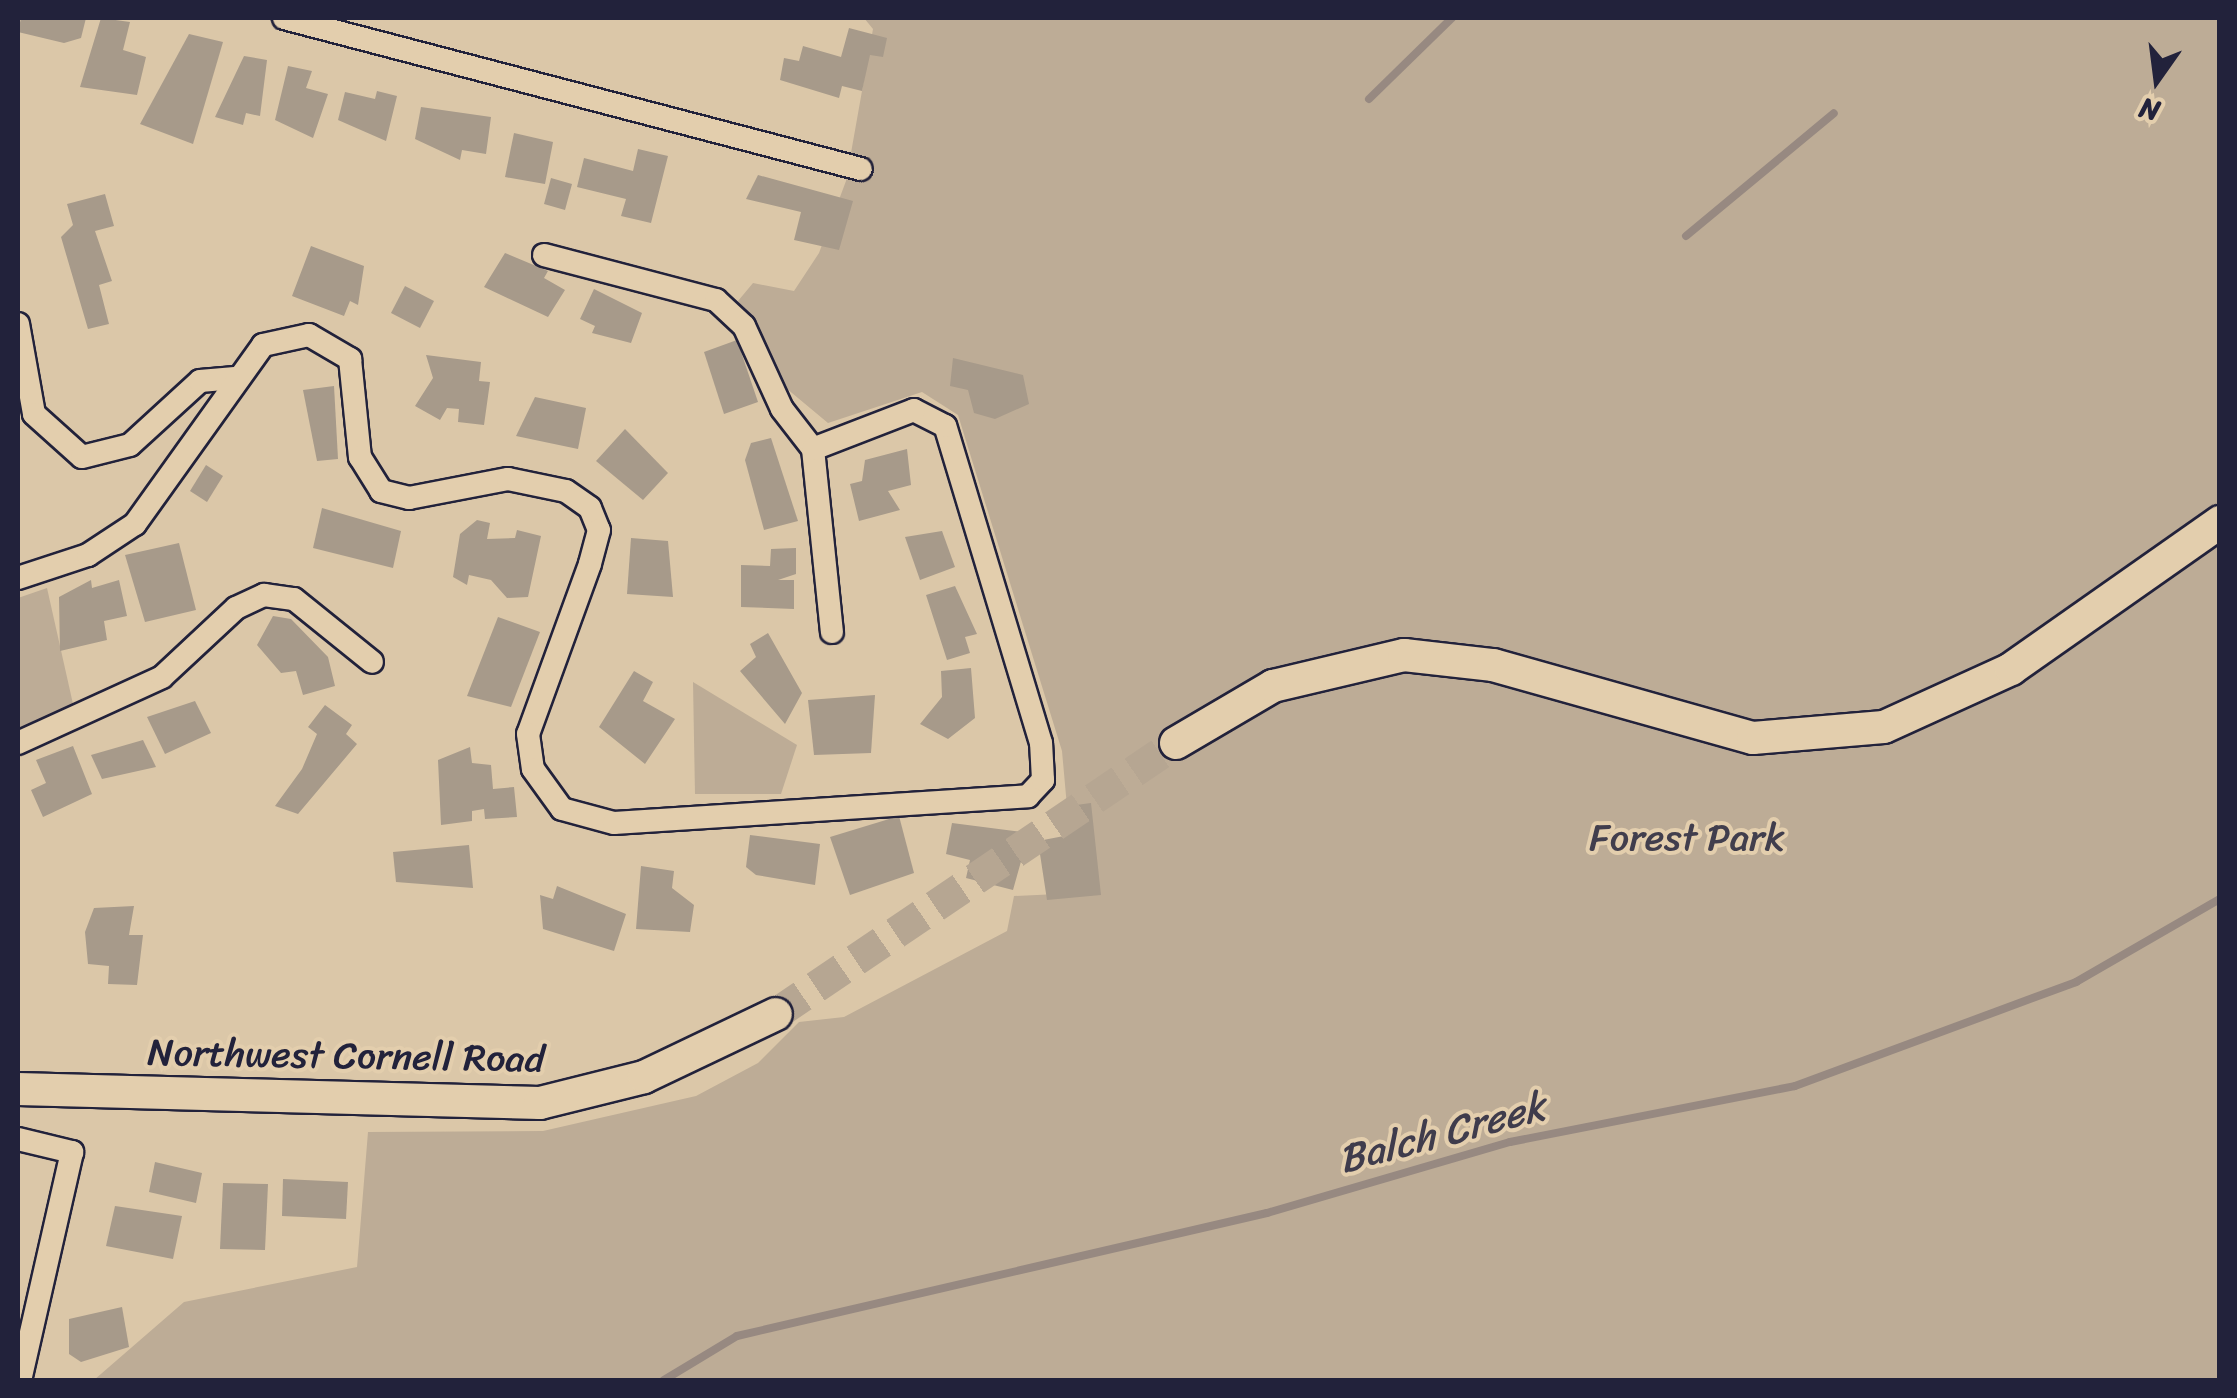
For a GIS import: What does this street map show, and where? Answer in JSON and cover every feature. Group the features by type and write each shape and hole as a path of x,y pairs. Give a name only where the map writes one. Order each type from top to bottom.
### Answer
{"main road":[{"path":"1176,743 1292,679 1404,654 1493,664 1718,732 1842,735 1964,695 2220,522"},
{"name":"Northwest Cornell Road","path":"18,1089 540,1103 644,1077 776,1014"}],"street":[{"path":"284,18 861,168"},
{"path":"544,255 726,307 813,449 832,632"},
{"path":"18,324 34,414 82,457 130,446 200,381 238,378"},
{"path":"18,578 88,555 135,524 238,378 275,338 326,341 356,372 360,457 381,491 409,498 508,479 566,492 590,508 599,530 590,564 528,734 533,768 562,809 614,823 1028,796 1043,780 1041,743 945,426 914,410 813,449"},
{"path":"18,743 162,677 236,608 264,595 294,599 372,662"},
{"path":"18,1139 72,1152 20,1380"}],"green space":[{"name":"Forest Park","path":"864,18 2219,18 2219,1380 94,1380 184,1302 357,1267 368,1132 543,1131 696,1096 758,1063 799,1022 844,1017 1007,931 1014,896 1058,894 1071,851 1062,751 958,415 922,392 828,423 786,388 738,301 753,283 794,291 819,253 846,181 873,29"},
{"path":"47,588 73,704 18,729 18,598"},
{"path":"693,682 797,745 781,794 695,794"}],"building":[{"path":"21,18 86,18 81,38 64,43 18,32"},
{"path":"101,18 130,22 123,50 146,57 137,95 80,87"},
{"path":"849,28 887,38 883,57 870,55 862,91 842,86 839,98 780,80 784,58 799,61 803,46 841,57"},
{"path":"189,34 223,42 193,144 140,124"},
{"path":"244,56 267,60 260,116 246,113 243,125 215,117"},
{"path":"288,66 312,71 306,88 328,94 313,138 275,120"},
{"path":"377,91 397,96 386,141 338,120 345,92 375,99"},
{"path":"421,107 491,117 486,154 462,150 460,160 415,139"},
{"path":"514,133 553,142 545,184 505,177"},
{"path":"638,149 668,156 651,223 621,216 626,199 577,187 584,158 633,171"},
{"path":"758,175 853,201 839,250 794,240 801,212 746,199"},
{"path":"551,178 572,184 565,210 544,204"},
{"path":"105,194 114,226 95,231 112,281 99,285 109,324 88,329 61,237 73,225 67,204"},
{"path":"311,246 364,266 358,305 350,301 344,316 292,296"},
{"path":"505,253 548,271 544,278 565,290 548,317 484,287"},
{"path":"405,286 434,301 420,328 391,313"},
{"path":"594,289 642,313 631,343 592,333 595,326 580,319"},
{"path":"737,340 758,402 724,414 704,352"},
{"path":"426,355 481,362 479,381 490,382 484,425 458,422 459,409 447,408 440,420 415,406 433,378"},
{"path":"953,358 1023,375 1029,404 995,419 974,413 968,390 950,386"},
{"path":"334,386 338,459 317,461 303,390"},
{"path":"535,397 586,408 578,449 516,436"},
{"path":"625,429 668,473 643,500 596,461"},
{"path":"771,438 798,521 764,530 745,460 751,443"},
{"path":"907,449 911,485 888,491 900,510 859,521 850,484 862,481 865,460"},
{"path":"206,465 223,476 207,502 190,491"},
{"path":"322,508 401,531 393,568 313,548"},
{"path":"477,520 490,523 487,539 515,538 517,530 541,536 528,597 507,598 491,580 469,575 467,585 453,577 460,534"},
{"path":"942,531 955,567 920,580 905,537"},
{"path":"631,538 668,541 673,597 627,594"},
{"path":"179,543 196,610 145,622 125,555"},
{"path":"796,548 796,574 778,580 794,580 794,609 741,607 741,565 770,566 771,549"},
{"path":"91,580 92,588 119,580 127,616 104,621 107,640 60,651 59,597"},
{"path":"955,586 977,634 965,637 970,653 947,660 926,595"},
{"path":"273,616 291,619 328,657 335,686 303,695 296,671 281,673 257,645"},
{"path":"498,617 540,632 511,707 467,696"},
{"path":"768,633 802,693 785,724 740,671 756,657 750,644"},
{"path":"971,668 975,718 948,739 920,724 942,697 941,671"},
{"path":"634,671 653,682 643,701 675,719 645,764 599,727"},
{"path":"875,695 871,753 814,755 808,700"},
{"path":"195,701 211,733 165,754 147,717"},
{"path":"325,705 352,725 346,734 357,744 298,814 275,806 302,769 317,734 308,727"},
{"path":"143,740 156,767 102,779 91,755"},
{"path":"73,746 92,794 43,817 31,790 46,783 36,760"},
{"path":"470,747 472,763 491,765 493,789 514,787 517,817 485,819 484,809 472,811 472,821 441,825 438,760"},
{"path":"1091,803 1101,895 1047,900 1038,841 1064,836 1061,807"},
{"path":"899,816 914,873 850,895 830,837"},
{"path":"952,823 1029,833 1013,890 966,878 970,860 946,854"},
{"path":"750,835 820,844 815,885 756,875 746,867"},
{"path":"469,845 473,888 396,882 393,852"},
{"path":"641,866 674,871 672,888 694,905 690,932 636,929"},
{"path":"557,886 626,914 614,951 543,929 540,895 553,899"},
{"path":"134,906 129,935 143,935 137,985 108,984 109,966 88,964 85,932 94,908"},
{"path":"155,1162 202,1173 196,1203 149,1192"},
{"path":"283,1179 348,1182 346,1219 282,1216"},
{"path":"223,1183 268,1184 265,1250 220,1249"},
{"path":"115,1206 182,1216 173,1259 106,1246"},
{"path":"122,1307 129,1347 81,1362 69,1354 69,1319"}],"waterway":[{"path":"1369,99 1452,18"},
{"path":"1686,236 1834,113"},
{"name":"Balch Creek","path":"664,1380 737,1336 1267,1213 1510,1142 1795,1086 2076,982 2220,899"}],"tunnel":[{"path":"776,1014 1176,743"}]}
